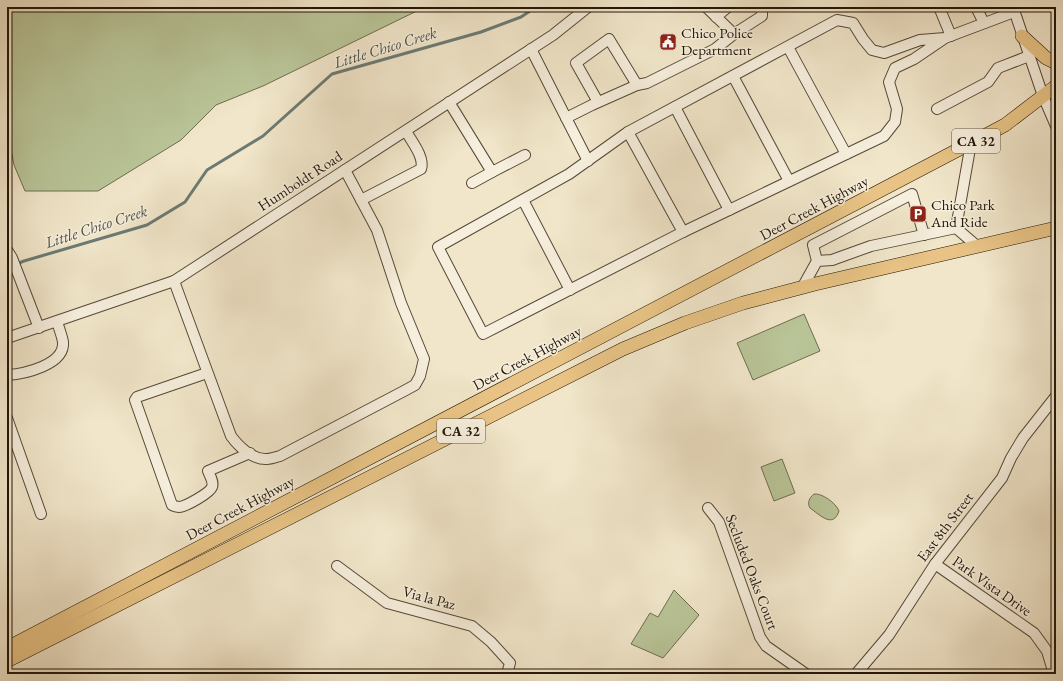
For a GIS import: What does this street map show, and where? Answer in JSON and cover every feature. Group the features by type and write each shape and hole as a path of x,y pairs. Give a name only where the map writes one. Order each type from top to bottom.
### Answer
{"main road":[{"path":"1022,36 1046,58 1056,63"},
{"name":"Deer Creek Highway","path":"7,648 899,182 1005,125 1056,86"},
{"name":"Deer Creek Highway","path":"7,661 623,349 743,303 1056,228"}],"street":[{"name":"Humboldt Road","path":"7,338 174,281 554,35 588,7"},
{"path":"706,7 734,34"},
{"path":"716,17 728,7"},
{"path":"566,118 637,85 647,83 715,49 734,34 762,16 762,9 760,7"},
{"path":"939,7 948,37"},
{"path":"976,7 984,23"},
{"path":"948,37 920,40 884,53 872,50 853,23 837,20 628,132 569,174 438,247 483,334 683,232 884,136 896,122 897,109 889,82 895,68 914,59 948,37 984,23 1013,9 1043,96 1056,126"},
{"path":"598,102 576,63 609,39 637,85"},
{"path":"788,47 846,154"},
{"path":"531,49 588,161"},
{"path":"937,109 988,82 998,68 1029,56"},
{"path":"733,76 789,181"},
{"path":"449,102 492,172"},
{"path":"675,107 729,210"},
{"path":"361,200 421,169 421,158 406,130"},
{"path":"628,132 683,232"},
{"path":"956,228 971,143"},
{"path":"472,183 525,155"},
{"path":"174,281 231,436 237,445 257,458 268,459 280,456 415,385 420,376 424,359 401,303 377,230 346,170"},
{"path":"899,182 912,194 924,234"},
{"path":"802,288 817,261 813,245 912,194"},
{"path":"523,200 570,290"},
{"path":"817,261 832,260 871,246 956,228"},
{"path":"956,228 977,246"},
{"path":"9,254 39,328"},
{"path":"7,375 28,371 55,361 62,353 63,343 56,322"},
{"path":"207,373 137,397 135,400 172,506 178,507 184,505 207,493 212,488 213,482 208,471 250,453"},
{"name":"East 8th Street","path":"856,674 889,635 935,564 1002,478 1011,458 1023,438 1056,396"},
{"path":"7,418 41,514"},
{"name":"Secluded Oaks Court","path":"708,508 719,522 760,637 771,650 806,674"},
{"name":"Park Vista Drive","path":"935,564 1034,633 1047,651 1054,674"},
{"name":"Via la Paz","path":"337,566 387,603 472,626 491,642 510,663 506,674"}],"green space":[{"path":"7,7 425,7 263,86 216,105 181,140 98,191 25,191 14,165 7,128"},
{"path":"804,314 820,351 753,380 737,343"},
{"path":"782,459 795,493 774,501 761,467"},
{"path":"814,494 825,497 837,508 839,511 833,519 826,519 810,508 809,501"},
{"path":"674,590 699,615 663,658 631,644 650,613 658,617"}],"waterway":[{"name":"Little Chico Creek","path":"7,268 24,261 147,225 185,202 207,170 263,136 332,74 481,32 521,17 536,7"}],"place":[{"name":"Chico Police Department","path":"668,42"},
{"name":"Chico Park And Ride","path":"918,214"}]}
